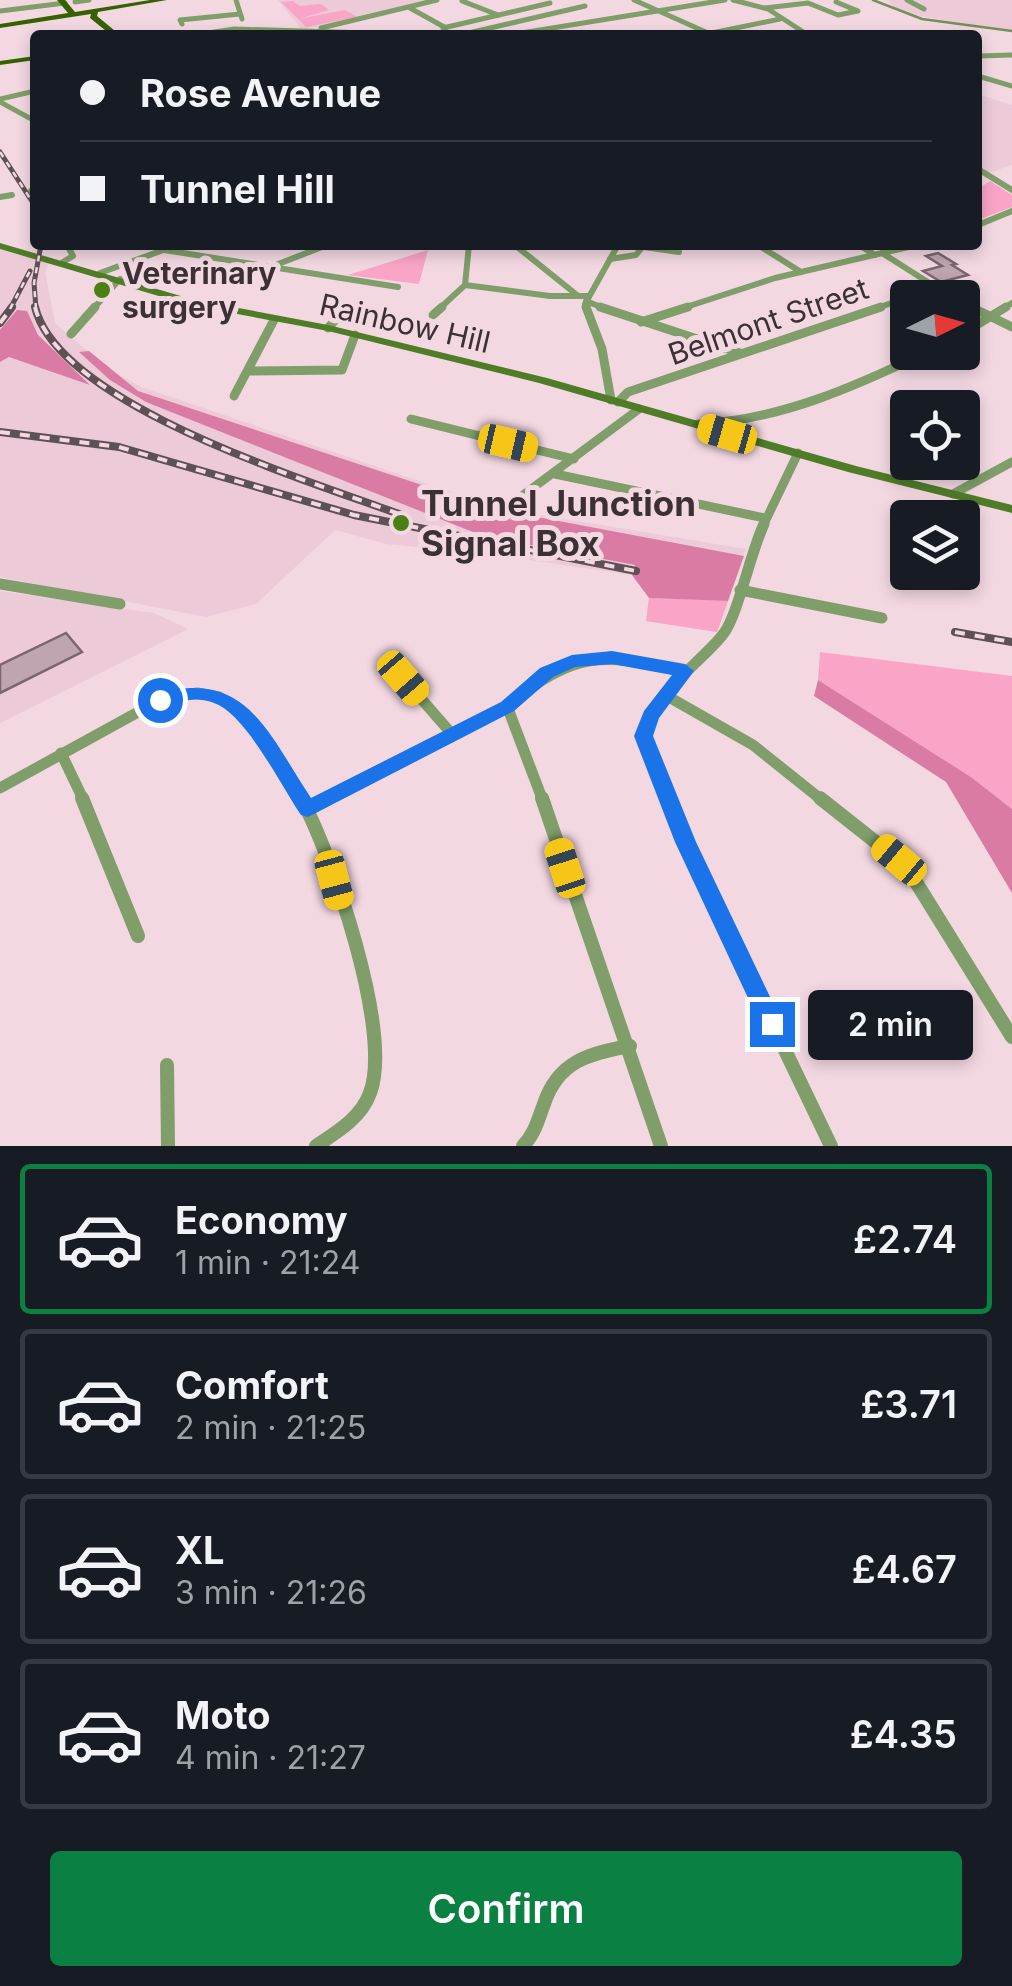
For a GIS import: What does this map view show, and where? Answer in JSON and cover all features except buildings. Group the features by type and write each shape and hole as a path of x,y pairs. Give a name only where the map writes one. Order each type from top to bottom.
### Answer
{"main road":[{"path":"0,26 163,0"},
{"path":"67,2 74,16"},
{"path":"95,13 93,16 110,30"},
{"path":"0,63 30,59"},
{"name":"Rainbow Hill","path":"0,246 188,302 328,328 615,401 1012,510"}],"street":[{"path":"0,11 89,0"},
{"path":"236,0 244,30"},
{"path":"318,30 435,1 463,0 498,15"},
{"path":"634,0 696,30"},
{"path":"907,0 924,9"},
{"path":"538,30 710,2 731,1 766,8 808,4 838,15 858,11"},
{"path":"447,30 548,2 566,10"},
{"path":"836,2 871,16"},
{"path":"481,30 586,6"},
{"path":"410,8 443,30"},
{"path":"766,8 797,30"},
{"path":"182,24 180,20 190,18 240,14"},
{"path":"723,30 780,18"},
{"path":"982,56 1010,57"},
{"path":"982,77 1012,86"},
{"path":"0,100 30,92"},
{"path":"0,100 30,118"},
{"path":"982,171 1012,190"},
{"path":"0,198 12,195"},
{"path":"982,223 1012,212"},
{"path":"63,262 72,256 70,250"},
{"path":"100,273 164,250 398,287"},
{"path":"268,268 315,250"},
{"path":"433,315 465,285 469,250"},
{"path":"521,250 584,297 641,322 704,338 741,353"},
{"path":"584,297 615,250"},
{"path":"610,258 640,250"},
{"path":"667,250 679,252"},
{"path":"766,250 801,272"},
{"path":"869,250 922,280"},
{"path":"641,322 801,272 895,250"},
{"path":"71,334 120,280"},
{"path":"465,285 584,297"},
{"path":"584,297 615,401"},
{"path":"328,328 350,303"},
{"name":"Belmont Street","path":"615,401 628,392 890,303"},
{"path":"980,324 1012,303"},
{"path":"980,312 1012,327"},
{"path":"234,396 274,320"},
{"path":"250,370 342,370 355,336"},
{"path":"692,424 744,422 890,369"},
{"path":"507,507 639,409"},
{"path":"411,420 574,459"},
{"path":"798,453 765,518 726,631 685,671 651,716 644,736 686,842 831,1146"},
{"path":"953,494 1012,462"},
{"path":"555,474 765,518"},
{"path":"0,584 120,604"},
{"path":"740,590 882,618"},
{"path":"308,809 507,706 547,672 592,657 685,671"},
{"path":"403,678 451,733"},
{"path":"0,788 160,700 185,692 220,697 244,713 308,809 334,880 368,1007 376,1059 372,1091 353,1120 316,1146"},
{"path":"667,696 753,745 906,866 1012,1036"},
{"path":"507,706 630,1046 661,1146"},
{"path":"61,753 90,814 138,936"},
{"path":"523,1146 534,1136 553,1078 577,1056 630,1046"},
{"path":"167,1065 168,1146"}],"shaded area":[{"path":"278,0 435,0 302,30"},
{"path":"887,0 1012,0 1012,31 925,17 897,10"},
{"path":"293,1 300,6 321,4 329,10 298,19 281,2"},
{"path":"345,10 357,17 306,27 298,19"},
{"path":"982,95 1012,105 1012,165 988,173 982,169"},
{"path":"990,181 1012,195 1012,207 982,218 982,186"},
{"path":"0,250 49,263 45,272 55,323 107,368 141,387 499,508 746,549 717,632 646,621 649,598 632,575 386,544 335,530 256,604 206,617 0,577"},
{"path":"428,250 419,284 348,275"},
{"path":"17,310 27,311 38,335 90,385 9,357 0,362 0,330"},
{"path":"89,351 138,391 437,490 505,511 744,556 728,601 649,598 632,575 635,565 483,536 146,402 110,380 79,352"},
{"path":"0,591 154,613 188,629 0,723"},
{"path":"649,598 728,601 717,632 646,621"},
{"path":"820,652 1012,676 1012,809 971,777 818,680"},
{"path":"818,680 971,777 1012,809 1012,893 946,782 814,696"}],"waterway":[{"path":"873,0 922,19 1012,31"}],"railway":[{"path":"0,152 30,198"},
{"path":"36,309 34,283 40,250"},
{"path":"10,309 30,271"},
{"path":"0,323 12,307"},
{"path":"36,309 54,343 89,376 137,407 251,460 399,514"},
{"path":"0,432 119,447 354,515 636,571"},
{"path":"955,632 1012,642"}],"place":[{"name":"Veterinary surgery","path":"102,290"},
{"name":"Tunnel Junction Signal Box","path":"401,523"}],"route":[{"path":"160,700 185,692 220,697 244,713 308,809 507,706 547,672 572,661 612,658 685,671 651,716 644,736 686,842 772,1024"}]}
